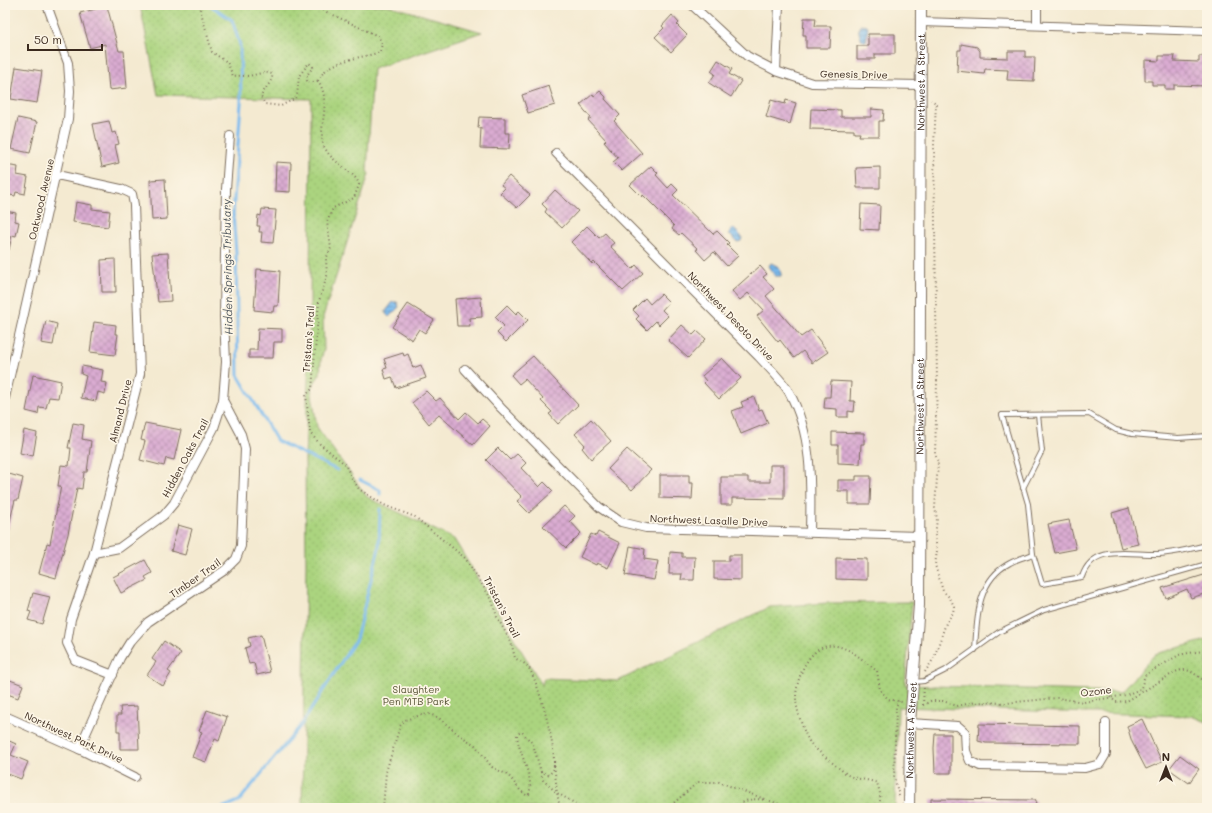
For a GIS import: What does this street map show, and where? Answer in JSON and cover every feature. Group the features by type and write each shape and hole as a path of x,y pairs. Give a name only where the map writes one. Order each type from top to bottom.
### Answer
{"street":[{"name":"Oakwood Avenue","path":"5,398 57,175 68,119 70,91 68,63 47,5"},
{"name":"Genesis Drive","path":"692,5 747,56 776,71 812,83 921,86"},
{"path":"776,71 779,5"},
{"name":"Northwest A Street","path":"908,808 910,723 919,605 921,5"},
{"path":"1037,5 1037,26"},
{"path":"921,22 1207,31"},
{"name":"Hidden Oaks Trail","path":"94,554 119,548 164,515 174,503 214,428 223,400 226,362 224,317 226,189 230,136"},
{"name":"Northwest Desoto Drive","path":"556,153 759,357 788,392 803,426 810,458 810,532"},
{"name":"Almand Drive","path":"57,175 122,189 132,194 134,205 140,374 94,554 71,619 67,643 75,660 114,675"},
{"name":"Northwest Lasalle Drive","path":"465,369 501,408 599,506 621,522 646,528 920,536"},
{"name":"Timber Trail","path":"79,749 114,675 120,658 130,642 148,622 225,570 236,559 241,546 245,449 241,434 223,400"},
{"name":"Northwest Park Drive","path":"5,716 79,749 135,777"},
{"path":"910,723 958,726 965,732 966,751 970,761 980,766 1085,768 1100,764 1106,754 1106,722"}],"lane":[{"path":"1207,436 1178,438 1132,434 1116,430 1089,414 1002,416 1028,504 1033,554 1042,584 1082,577 1085,568 1091,561 1104,555 1118,553 1158,554 1207,545"},
{"path":"1023,488 1042,451 1038,415"},
{"path":"975,650 977,619 984,588 997,572 1010,562 1033,554"},
{"path":"914,682 924,681 946,670 999,632 1044,610 1207,564"}],"path":[{"path":"199,5 212,52 227,62 233,76 252,76 269,72 272,74 271,80 264,88 261,97 265,104 281,106 294,99 296,96 299,76 309,63 313,67 307,75 306,81 308,83 318,81 321,73 332,66 380,52 382,44 378,36 312,5"},
{"name":"Tristan's Trail","path":"318,81 324,90 325,119 322,133 324,149 334,161 356,177 359,185 354,198 333,208 328,222 331,248 326,259 327,276 319,301 312,388 306,395 310,433 320,444 345,464 351,477 359,488 384,505 415,517 465,558 492,600 497,617 511,642 516,658 528,666 542,699 554,755 553,769 549,775 541,772"},
{"path":"925,670 934,658 946,622 953,613 954,606 950,598 943,591 935,565 937,551 935,536 937,519 935,508 938,462 935,454 937,390 934,145 936,104 931,100"},
{"path":"876,808 879,805 881,793 877,784 848,775 811,744 804,730 796,699 798,677 812,655 823,647 835,646 846,649 877,671 880,690 888,699 899,701 896,706 894,777 898,802"},
{"name":"Ozone","path":"924,694 923,705 931,701 943,701 963,706 976,702 1006,704 1057,698 1084,702 1126,695 1138,691 1146,674 1180,655 1207,650"},
{"path":"1110,697 1116,702 1127,701 1182,669 1187,669 1207,682"},
{"path":"383,808 386,772 400,726 405,720 430,714 439,718 458,734 475,745 492,767 508,775 526,795 529,794 531,787 523,752 517,742 517,734 522,732 533,744 543,780 557,793 576,804 577,808"},
{"path":"554,755 557,793 560,808"},
{"path":"668,808 698,782 719,782 789,808"},
{"path":"732,808 738,807 748,800 767,800"}],"green space":[{"name":"Slaughter Pen MTB Park","path":"140,5 387,5 482,32 373,69 367,171 369,174 323,317 324,349 321,359 320,374 311,388 317,427 367,497 454,539 542,685 544,678 618,681 770,607 828,603 912,602 905,685 1121,692 1155,654 1207,640 1207,722 1191,716 898,707 895,808 302,808 306,563 305,460 310,326 311,99 158,95"}],"water":[{"path":"860,25 868,26 866,41 863,41 860,35"},
{"path":"731,229 734,229 742,237 741,241 737,242 729,234"},
{"path":"771,263 779,267 781,276 775,276 769,266"},
{"path":"393,302 397,302 399,307 389,317 386,314 386,311"}],"building":[{"path":"107,6 119,51 124,51 127,88 109,90 105,44 90,48 80,13"},
{"path":"672,15 679,23 677,25 687,35 671,52 655,37 664,28 662,26"},
{"path":"804,18 816,18 815,26 831,26 830,48 806,48 806,35 803,35"},
{"path":"868,34 895,34 895,54 875,54 875,59 857,59 857,46 868,46"},
{"path":"961,44 977,47 980,51 980,57 1008,58 1008,51 1025,51 1025,57 1035,57 1034,81 1007,80 1008,70 985,69 984,74 957,71 958,50 961,50"},
{"path":"1159,56 1175,56 1174,61 1199,62 1199,56 1207,56 1207,86 1174,85 1174,89 1165,89 1165,85 1152,85 1152,81 1145,81 1145,60 1159,61"},
{"path":"718,60 732,69 729,74 741,81 731,97 709,83 715,74 711,71"},
{"path":"16,67 42,71 37,103 11,99"},
{"path":"549,86 555,105 528,113 522,95"},
{"path":"600,91 606,97 605,99 620,115 614,121 642,153 622,171 613,162 618,158 604,142 606,140 588,120 591,118 580,105 593,94 594,96"},
{"path":"771,100 785,104 786,100 796,103 790,124 766,117"},
{"path":"811,109 841,110 841,117 871,117 871,109 884,110 883,121 879,121 879,136 859,136 860,133 854,133 854,130 810,129"},
{"path":"479,117 505,118 505,133 510,133 509,149 480,148 481,128 478,128"},
{"path":"18,118 37,122 30,153 11,149"},
{"path":"109,121 112,133 116,132 119,144 115,145 119,163 102,167 93,124"},
{"path":"276,162 291,163 290,192 275,191"},
{"path":"5,165 18,167 17,175 28,177 25,194 16,192 15,196 5,194"},
{"path":"651,166 658,173 656,175 668,188 672,184 678,190 673,195 713,234 717,231 729,243 727,245 738,256 727,266 714,252 705,260 696,250 698,249 681,233 679,235 672,229 674,226 643,195 642,197 630,185"},
{"path":"880,167 880,188 857,188 856,168"},
{"path":"509,176 530,195 517,208 500,193 505,188 501,185"},
{"path":"165,179 167,219 152,220 150,180"},
{"path":"555,190 578,211 562,228 545,212 547,209 542,204"},
{"path":"76,202 92,205 92,209 110,211 108,227 73,222"},
{"path":"861,204 880,205 879,230 860,229"},
{"path":"262,209 276,210 273,243 261,242 262,232 259,232 260,226 257,226 258,215 261,216"},
{"path":"5,211 16,213 15,221 19,222 16,236 12,235 9,250 5,250"},
{"path":"587,226 599,238 605,233 614,243 610,246 632,269 636,265 643,273 623,291 594,262 592,264 571,242"},
{"path":"168,253 171,301 158,302 152,254"},
{"path":"115,259 116,292 102,292 101,260"},
{"path":"760,266 767,274 763,277 774,289 766,296 801,337 811,330 828,352 812,363 803,351 794,358 780,340 778,342 757,316 764,310 748,293 740,300 732,291"},
{"path":"257,269 280,271 278,306 274,306 273,312 254,310"},
{"path":"661,294 669,302 662,310 668,316 659,325 656,321 647,330 636,319 639,316 633,310 645,298 650,304"},
{"path":"481,297 482,317 469,318 470,326 457,326 455,299"},
{"path":"408,304 434,320 425,333 419,329 412,340 392,327"},
{"path":"507,305 516,314 519,311 528,320 506,342 497,333 504,326 495,317"},
{"path":"46,321 57,324 53,345 41,343"},
{"path":"94,322 116,325 115,334 118,334 115,355 90,352"},
{"path":"682,325 693,335 697,331 706,339 688,358 668,340"},
{"path":"258,328 282,329 282,342 274,342 273,358 249,358 249,350 257,350"},
{"path":"403,353 404,356 408,354 413,368 421,365 426,378 396,388 392,377 386,379 383,369 387,368 384,359"},
{"path":"533,356 578,405 558,424 549,414 552,412 541,401 543,399 525,379 519,384 511,375"},
{"path":"722,358 741,378 719,399 704,383 706,381 702,376"},
{"path":"82,366 103,370 101,382 107,383 105,394 98,392 96,401 81,398 86,376 81,374"},
{"path":"33,375 61,381 58,398 49,397 46,408 39,407 38,414 26,411"},
{"path":"831,381 851,382 850,401 855,401 854,412 848,411 848,417 837,417 837,409 824,408 825,397 830,397"},
{"path":"426,391 436,401 440,398 459,419 466,412 478,423 482,419 490,426 473,445 439,415 429,424 412,403"},
{"path":"754,397 759,410 762,409 768,423 741,434 732,411 743,407 741,402"},
{"path":"591,419 611,441 591,459 582,448 585,445 575,434"},
{"path":"73,423 84,425 82,439 91,441 87,472 84,472 82,489 77,488 68,534 56,578 39,573 47,543 50,544 61,486 58,486 61,465 69,466 71,448 68,448"},
{"path":"145,423 181,430 174,460 166,458 164,466 140,460 145,441 141,440"},
{"path":"24,430 37,433 33,456 20,453"},
{"path":"832,432 864,433 864,444 861,444 860,464 838,463 838,445 832,445"},
{"path":"498,448 510,460 517,454 526,463 521,468 539,487 544,482 553,491 529,513 517,501 522,497 486,460"},
{"path":"627,449 651,470 632,490 608,469"},
{"path":"770,465 784,465 784,499 732,498 732,505 721,505 721,477 748,477 748,482 770,482"},
{"path":"9,474 23,478 18,500 15,500 8,529 5,529 5,490"},
{"path":"660,475 689,475 689,483 693,483 692,499 660,498"},
{"path":"856,476 871,476 870,504 849,504 849,491 838,491 838,480 856,480"},
{"path":"564,506 575,516 570,521 581,533 566,548 543,526"},
{"path":"1129,508 1138,544 1121,548 1112,513"},
{"path":"1069,520 1076,549 1055,553 1048,524"},
{"path":"178,525 192,529 185,555 171,551"},
{"path":"598,532 620,543 608,568 597,563 596,565 580,557 591,534 596,536"},
{"path":"630,546 645,549 644,559 658,561 654,580 625,575"},
{"path":"670,552 682,553 682,557 695,557 694,580 681,580 682,574 669,574"},
{"path":"729,555 741,555 741,580 714,579 714,561 729,561"},
{"path":"836,558 867,559 867,580 836,579"},
{"path":"145,560 152,573 145,577 147,580 121,593 113,577"},
{"path":"1207,574 1207,593 1191,598 1187,589 1166,598 1162,588"},
{"path":"33,593 50,597 42,624 28,620 31,612 28,611"},
{"path":"261,635 270,672 257,675 254,663 249,664 245,648 250,646 248,638"},
{"path":"164,641 181,653 168,671 171,673 163,686 147,675 156,662 152,659"},
{"path":"5,678 23,685 18,698 5,693"},
{"path":"137,706 139,749 120,749 120,731 117,731 117,715 121,715 120,707"},
{"path":"207,710 227,717 219,741 215,739 206,762 192,757 202,732 199,731"},
{"path":"1142,719 1162,762 1146,769 1132,742 1127,726"},
{"path":"979,724 1080,726 1080,744 986,743 978,741"},
{"path":"935,734 951,734 951,773 935,773"},
{"path":"5,739 16,744 11,755 28,762 21,779 5,773"},
{"path":"1180,755 1199,769 1189,783 1169,769"},
{"path":"931,799 1036,800 1035,808 931,808"}],"waterway":[{"name":"Hidden Springs Tributary","path":"210,5 232,20 240,45 241,103 233,214 236,252 238,375 277,441 337,470"},
{"name":"Hidden Springs Tributary","path":"360,480 380,490 380,494"},
{"name":"Hidden Springs Tributary","path":"222,808 239,801 302,724 356,639 379,548 380,509"}]}
